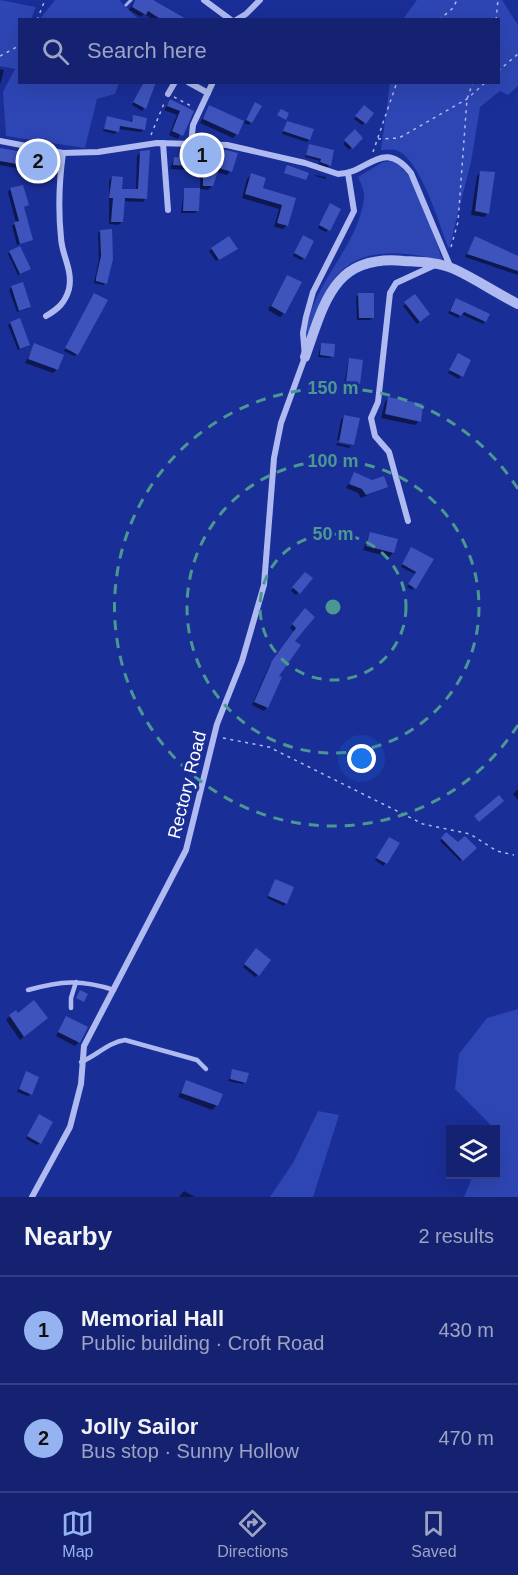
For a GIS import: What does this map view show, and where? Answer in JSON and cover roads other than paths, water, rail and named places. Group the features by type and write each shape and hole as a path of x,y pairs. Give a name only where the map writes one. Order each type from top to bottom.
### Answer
{"street":[{"path":"204,0 228,18"},
{"path":"239,18 260,0"},
{"path":"168,94 174,84"},
{"path":"192,84 208,93"},
{"path":"191,144 193,125 212,84"},
{"path":"0,141 63,153 98,152 163,143 227,145 305,163 338,174 348,173 386,157 404,165 411,173 445,264"},
{"path":"163,143 168,210"},
{"path":"46,316 61,308 68,290 70,275 61,241 58,188 63,153"},
{"name":"Rectory Road","path":"33,1197 70,1127 81,1084 84,1046 186,850 223,706 250,637 264,585 277,442 305,357 303,333 313,292 354,211 348,173"},
{"path":"305,357 331,292 351,268 380,259 445,264 518,304"},
{"path":"408,521 388,452 375,436 371,418 378,402 390,293 396,283 445,264"}],"lane":[{"path":"28,990 60,981 91,983 114,990"},
{"path":"71,1008 71,998 76,982"},
{"path":"81,1062 102,1052 117,1041 125,1040 197,1060 206,1069"}],"waterway":[{"path":"126,5 131,0"}],"place":[{"name":"Memorial Hall","path":"202,155"},
{"name":"Jolly Sailor","path":"38,161"}]}
